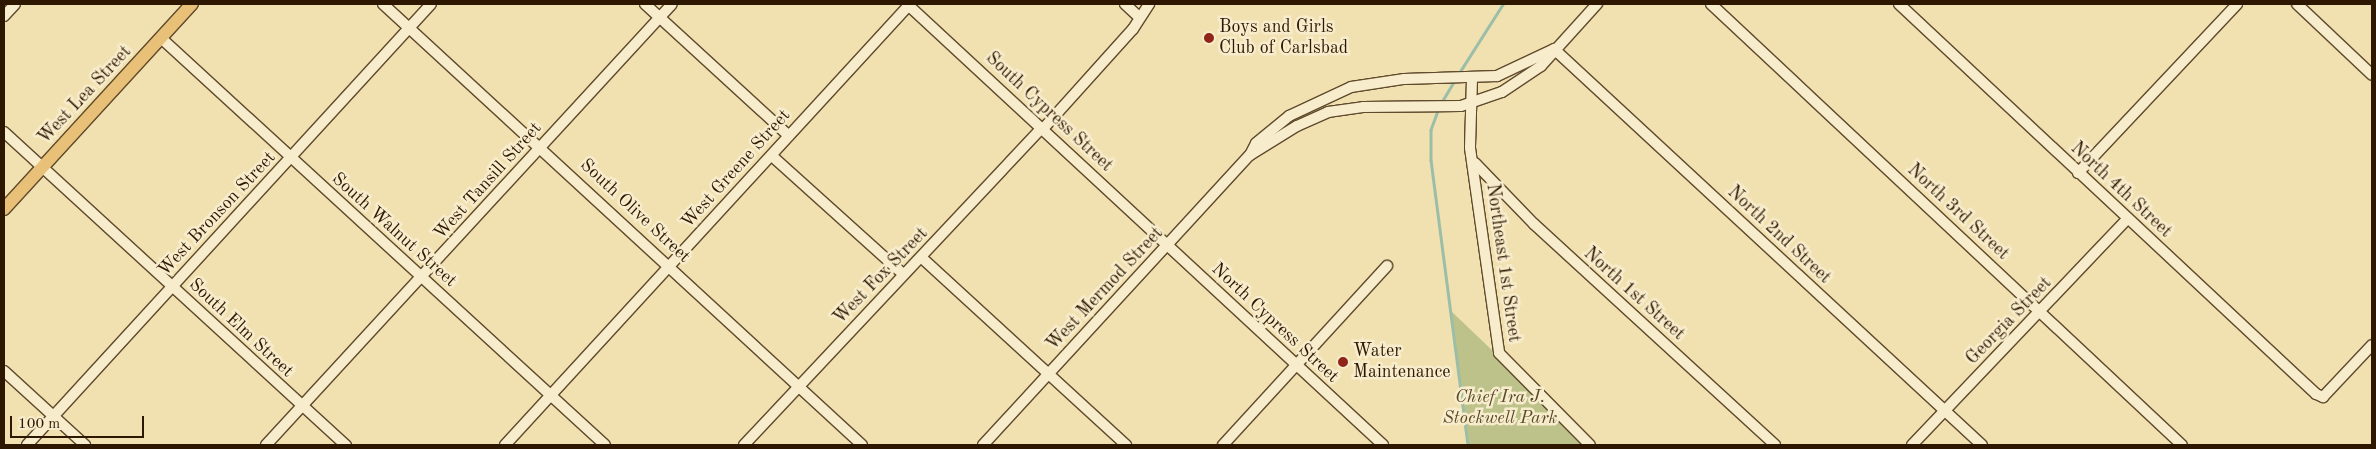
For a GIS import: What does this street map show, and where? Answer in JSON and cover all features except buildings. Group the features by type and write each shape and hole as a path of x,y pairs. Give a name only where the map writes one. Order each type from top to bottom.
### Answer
{"main road":[{"name":"West Lea Street","path":"4,209 192,4"}],"street":[{"path":"4,16 15,4"},
{"name":"South Olive Street","path":"383,4 541,146 862,445"},
{"name":"West Bronson Street","path":"27,445 431,4"},
{"path":"645,4 789,136"},
{"name":"West Tansill Street","path":"266,445 672,4"},
{"name":"South Cypress Street","path":"909,4 1041,130 1168,244"},
{"name":"West Greene Street","path":"505,445 772,156 909,4"},
{"path":"1124,4 1138,16"},
{"name":"West Fox Street","path":"744,445 1041,130 1133,29 1138,16 1149,4"},
{"path":"1250,156 1264,151 1291,128 1328,112 1362,107 1427,108 1472,104 1524,79 1597,4"},
{"name":"North 3rd Street","path":"1711,4 2182,445"},
{"name":"North 4th Street","path":"1899,4 2078,173 2323,397 2372,345"},
{"path":"2078,173 2236,4"},
{"path":"2297,4 2372,75"},
{"name":"South Walnut Street","path":"161,38 605,445"},
{"path":"1250,156 1256,143 1278,124 1335,92 1390,80 1472,79 1504,74 1554,49"},
{"name":"North 2nd Street","path":"1554,49 1982,445"},
{"name":"Northeast 1st Street","path":"1472,79 1470,148 1475,163 1499,352 1590,445"},
{"name":"South Elm Street","path":"4,132 346,445"},
{"path":"772,156 904,274"},
{"name":"West Mermod Street","path":"983,445 1250,156"},
{"name":"North 1st Street","path":"1475,163 1534,224 1775,445"},
{"name":"Georgia Street","path":"1912,445 2128,218"},
{"name":"North Cypress Street","path":"1168,244 1296,366 1383,445"},
{"path":"922,258 1126,445"},
{"path":"1223,445 1387,266"},
{"path":"4,371 85,445"}],"green space":[{"name":"Chief Ira J. Stockwell Park","path":"1450,310 1591,445 1468,445"}],"waterway":[{"path":"1459,73 1503,4"},
{"path":"1441,103 1455,80"},
{"path":"1439,108 1431,130 1431,160 1468,445"}],"place":[{"name":"Boys and Girls Club of Carlsbad","path":"1209,38"},
{"name":"Water Maintenance","path":"1343,362"}]}
